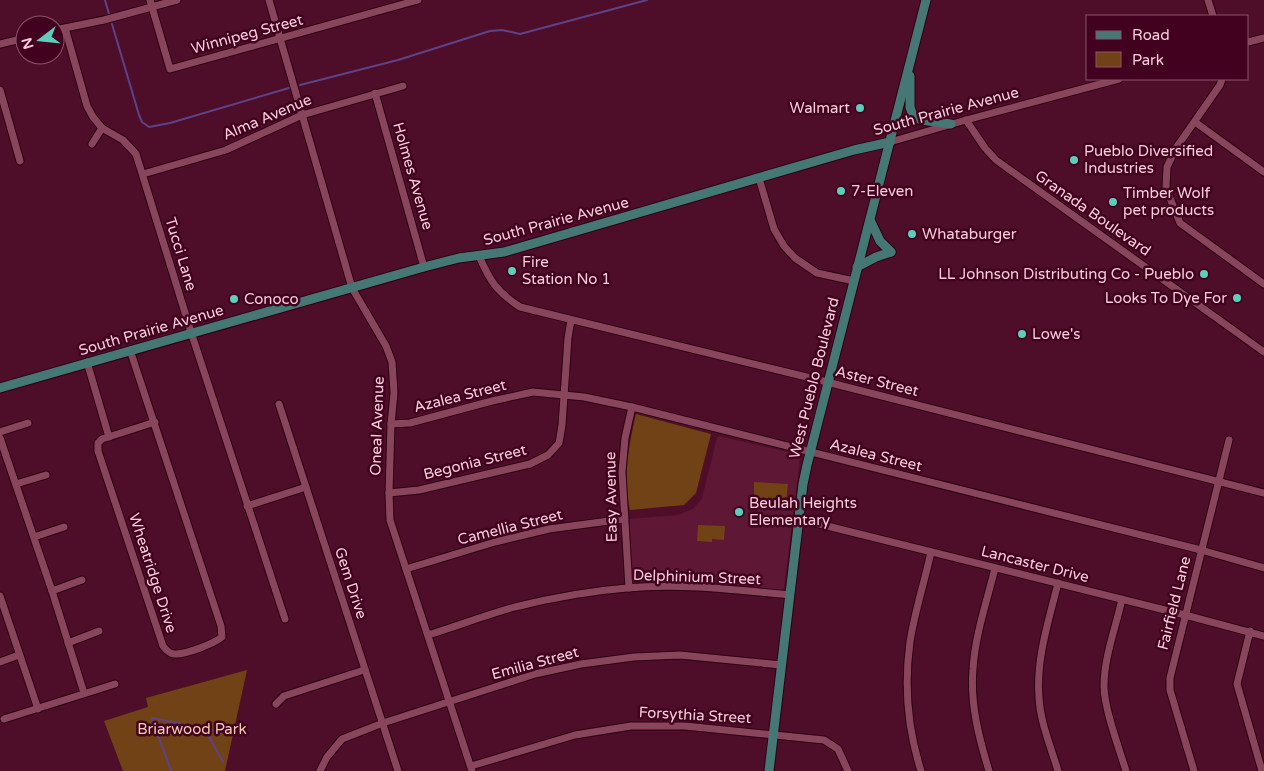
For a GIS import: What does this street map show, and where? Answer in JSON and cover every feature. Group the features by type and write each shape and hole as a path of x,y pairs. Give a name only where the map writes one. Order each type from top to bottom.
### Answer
{"main road":[{"name":"West Pueblo Boulevard","path":"769,771 803,484 809,452 926,0"},
{"path":"910,61 910,103 913,116 921,120 951,124"},
{"name":"South Prairie Avenue","path":"0,388 190,332 424,267 459,258 504,252 854,150 890,142"},
{"path":"857,267 891,252 880,240 870,220"}],"street":[{"path":"65,28 104,20 151,4 176,0"},
{"name":"Oneal Avenue","path":"269,0 352,288 386,346 392,362 394,393 388,494 390,520 472,769"},
{"name":"Winnipeg Street","path":"151,4 170,69 418,0"},
{"path":"1208,0 1213,15"},
{"name":"Tucci Lane","path":"65,28 87,106 93,117 102,128 123,140 136,154 190,332 285,619"},
{"path":"1249,42 1264,38"},
{"path":"0,44 15,40"},
{"name":"South Prairie Avenue","path":"890,142 1115,80"},
{"path":"1222,80 1176,148 1167,167 1166,188 1180,223 1264,284"},
{"name":"Alma Avenue","path":"143,174 226,150 302,115 403,86"},
{"path":"0,90 20,160"},
{"name":"Holmes Avenue","path":"375,93 424,267"},
{"name":"Granada Boulevard","path":"966,120 985,148 996,160 1264,352"},
{"path":"1194,122 1264,172"},
{"path":"92,144 102,128"},
{"path":"758,178 774,229 784,246 795,258 817,273 854,281"},
{"name":"Aster Street","path":"479,256 488,278 503,295 520,307 827,382 1264,493"},
{"name":"Begonia Street","path":"388,494 419,490 530,464 548,455 559,443 571,320"},
{"name":"Wheatridge Drive","path":"109,436 98,443 98,451 163,646 167,652 174,655 214,643 222,637 221,626 130,350"},
{"path":"87,362 109,436 154,422"},
{"name":"Azalea Street","path":"391,424 410,423 533,392 564,394 632,407 1201,550 1264,568"},
{"name":"Gem Drive","path":"280,404 398,771"},
{"name":"Easy Avenue","path":"628,588 622,472 625,438 632,407"},
{"path":"0,432 28,423"},
{"path":"0,438 52,590 84,694"},
{"name":"Fairfield Lane","path":"1194,771 1170,690 1170,678 1228,440"},
{"path":"16,484 46,475"},
{"path":"247,506 306,487"},
{"name":"Camellia Street","path":"406,569 495,542 549,529 624,519"},
{"name":"Lancaster Drive","path":"799,519 1264,636"},
{"path":"34,537 64,527"},
{"path":"921,771 915,753 909,712 910,641 932,552"},
{"path":"989,771 977,730 972,670 976,645 995,568"},
{"path":"52,590 82,580"},
{"path":"1058,584 1039,663 1041,714 1058,771"},
{"name":"Delphinium Street","path":"428,635 515,607 591,592 628,588 673,587 732,589 790,595"},
{"path":"0,596 1,605 38,709"},
{"path":"1122,599 1105,670 1104,687 1106,702 1126,771"},
{"path":"68,643 99,631"},
{"path":"1250,631 1237,684 1262,771"},
{"path":"0,662 19,655"},
{"name":"Emilia Street","path":"320,771 327,757 342,739 535,674 581,664 634,657 680,655 781,665"},
{"path":"276,704 284,696 364,670"},
{"path":"4,719 115,684"},
{"name":"Forsythia Street","path":"472,769 575,735 631,726 685,726 773,734 829,742 838,749 848,771"}],"shaded area":[{"name":"Beulah Heights Elementary","path":"719,436 797,454 800,458 784,588 780,590 698,582 633,583 628,519 678,515 693,509 702,498"}],"green space":[{"path":"636,414 711,434 696,493 684,505 630,510 627,474 629,450"},
{"path":"754,482 788,484 786,502 754,501"},
{"path":"698,525 725,526 724,540 712,539 712,542 697,541"},
{"name":"Briarwood Park","path":"247,670 225,771 123,771 104,721 148,707 146,698"}],"waterway":[{"path":"105,0 109,14"},
{"path":"300,85 398,60 490,31 502,30 520,34 647,0"},
{"path":"112,24 139,115 142,122 149,127 170,123 289,88"},
{"path":"152,718 227,733"},
{"path":"152,718 171,771"},
{"path":"205,729 223,762"}],"place":[{"name":"Walmart","path":"860,108"},
{"name":"Pueblo Diversified Industries","path":"1074,160"},
{"name":"7-Eleven","path":"841,191"},
{"name":"Timber Wolf pet products","path":"1113,202"},
{"name":"Whataburger","path":"912,234"},
{"name":"Fire Station No 1","path":"512,271"},
{"name":"LL Johnson Distributing Co - Pueblo","path":"1204,274"},
{"name":"Looks To Dye For","path":"1237,298"},
{"name":"Conoco","path":"234,299"},
{"name":"Lowe's","path":"1022,334"},
{"name":"Beulah Heights Elementary","path":"739,512"}]}
